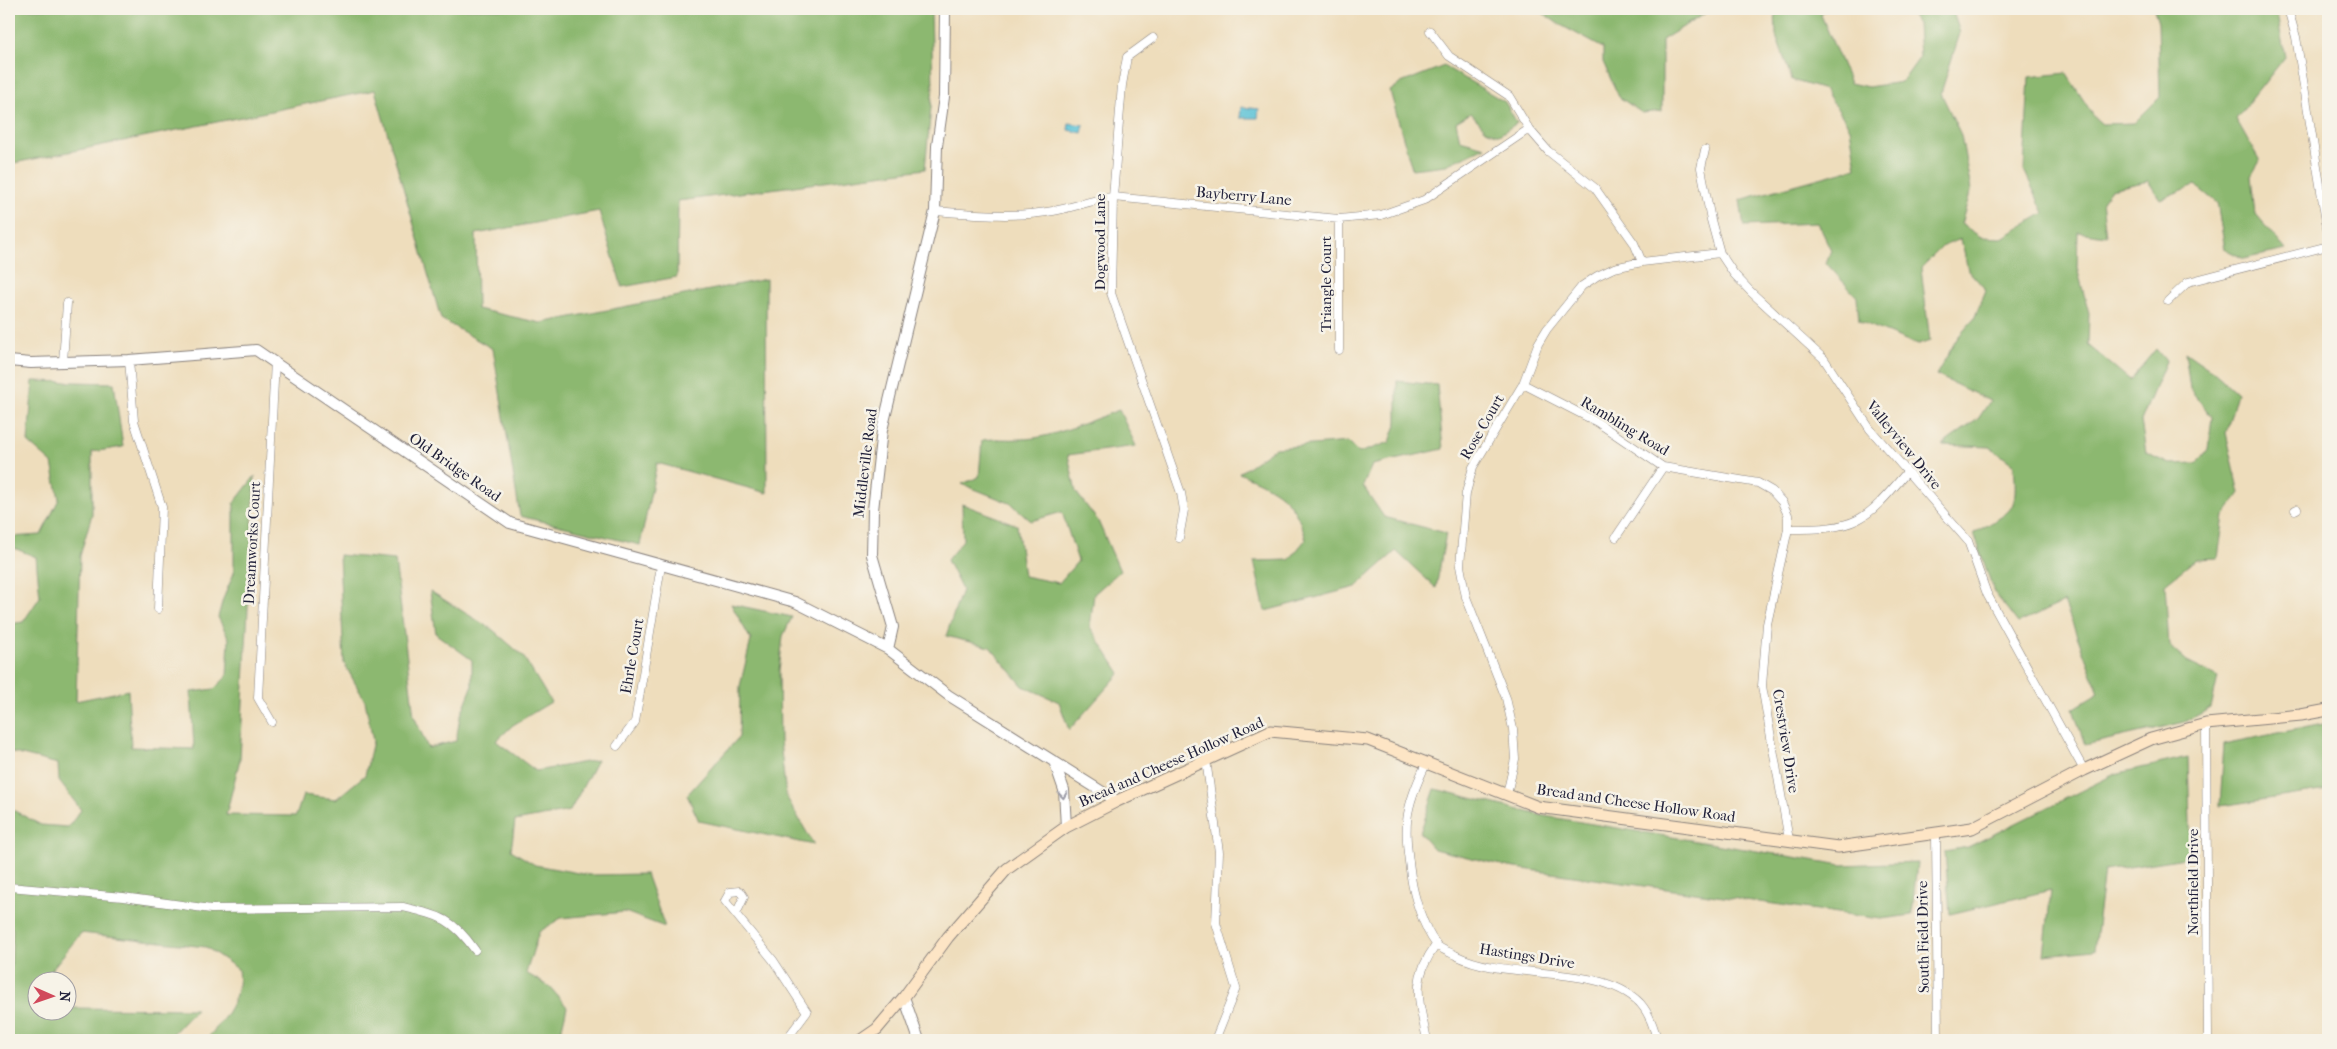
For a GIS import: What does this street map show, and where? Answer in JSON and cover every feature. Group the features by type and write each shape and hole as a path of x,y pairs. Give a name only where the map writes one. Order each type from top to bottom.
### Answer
{"main road":[{"name":"Bread and Cheese Hollow Road","path":"861,1040 877,1029 904,997 948,937 1007,869 1066,827 1117,801 1270,731 1368,740 1538,807 1838,846 1972,828 2084,770 2151,739 2206,724 2301,715 2328,710"}],"street":[{"name":"Middleville Road","path":"888,650 893,627 872,555 873,510 882,430 935,211 937,146 944,97 945,9"},
{"path":"2288,9 2296,37 2328,234"},
{"path":"1430,31 1449,56 1509,96 1529,129 1548,151 1596,188 1634,243 1642,262"},
{"name":"Dogwood Lane","path":"1153,38 1127,57 1113,197 1112,293 1181,493 1184,510 1179,538"},
{"name":"Bayberry Lane","path":"935,211 1012,215 1054,210 1091,200 1113,197 1339,219 1381,214 1424,200 1529,129"},
{"name":"Valleyview Drive","path":"1705,150 1700,168 1710,220 1720,253 1734,274 1751,292 1824,360 1870,429 1968,541 1987,594 2084,770"},
{"name":"Triangle Court","path":"1339,219 1339,350"},
{"path":"2168,302 2188,282 2328,246"},
{"name":"Rose Court","path":"1507,794 1515,759 1513,729 1506,698 1466,597 1460,566 1466,493 1473,467 1522,384 1538,344 1547,329 1582,286 1596,276 1614,268 1642,262 1720,253"},
{"path":"63,362 67,304"},
{"name":"Old Bridge Road","path":"9,361 129,360 256,350 275,360 510,523 795,602 888,650"},
{"path":"129,360 134,421 162,507 158,609"},
{"name":"Dreamworks Court","path":"272,722 258,698 275,360"},
{"name":"Rambling Road","path":"1522,384 1597,422 1663,467 1758,483 1772,491 1782,502 1788,515 1788,529"},
{"path":"1616,537 1663,467"},
{"path":"1788,529 1827,529 1846,526 1877,508 1907,472"},
{"name":"Crestview Drive","path":"1788,529 1767,624 1762,686 1789,840"},
{"name":"Ehrle Court","path":"617,746 635,722 661,566"},
{"path":"888,650 948,695 1055,764 1117,801"},
{"name":"Northfield Drive","path":"2206,724 2208,1040"},
{"path":"1206,760 1219,852 1216,923 1236,988 1215,1040"},
{"path":"1055,764 1064,790 1066,827"},
{"path":"1426,764 1412,793 1406,818 1406,839 1414,898 1436,946 1423,963 1418,988 1427,1040"},
{"name":"South Field Drive","path":"1936,834 1938,1040"},
{"path":"9,887 123,897 211,909 404,907 435,914 460,928 475,950"},
{"path":"736,914 773,960 807,1012 786,1040"},
{"name":"Hastings Drive","path":"1436,946 1465,960 1494,968 1589,980 1618,987 1640,1004 1653,1023 1657,1040"},
{"path":"904,997 918,1040"}],"green space":[{"path":"9,9 931,9 933,87 925,169 678,201 677,277 622,287 599,211 476,234 477,309 541,323 766,279 767,493 657,463 640,545 520,516 493,349 441,319 375,90 9,164"},
{"path":"1537,9 1712,9 1662,40 1662,111 1642,113 1619,97 1603,62 1603,48 1557,23"},
{"path":"1775,9 1826,9 1821,15 1850,83 1868,87 1902,82 1920,57 1918,24 1907,9 1952,9 1960,33 1941,93 1961,135 1971,190 1961,224 1981,237 2002,238 2044,213 2024,170 2029,77 2066,73 2095,118 2102,124 2134,123 2160,97 2158,23 2154,9 2276,9 2285,57 2236,119 2260,161 2251,176 2255,214 2286,250 2244,259 2225,249 2217,203 2195,185 2160,199 2148,181 2111,189 2102,201 2106,236 2078,232 2077,268 2089,313 2088,345 2130,380 2156,349 2166,361 2141,421 2146,453 2169,464 2198,463 2208,449 2212,417 2190,389 2185,352 2215,373 2237,393 2226,433 2240,493 2224,516 2218,558 2196,559 2165,584 2169,646 2187,662 2218,677 2211,708 2185,722 2085,745 2073,709 2099,693 2064,602 2018,623 1994,592 1974,533 2005,514 2014,502 2014,465 1990,447 1942,445 1978,419 1990,401 1936,375 1958,337 1974,319 1986,290 1968,270 1961,239 1943,246 1921,268 1930,341 1918,345 1859,321 1857,297 1826,263 1831,250 1818,223 1744,226 1740,200 1856,168 1850,128 1825,90 1792,80 1776,36"},
{"path":"1444,66 1505,102 1517,123 1499,135 1486,130 1471,113 1456,122 1460,140 1485,147 1446,165 1412,169 1390,91 1401,83"},
{"path":"33,381 114,383 123,447 92,452 92,514 80,556 76,701 128,690 131,747 194,749 191,692 214,689 227,676 229,639 218,617 234,573 234,503 255,476 240,759 226,815 296,816 303,795 336,799 365,775 373,741 365,701 344,663 339,555 395,560 414,716 428,748 456,741 460,717 472,687 472,660 436,634 430,591 493,630 523,656 551,702 513,725 496,741 536,771 597,760 570,811 515,821 511,850 535,865 589,875 646,874 665,927 625,912 561,918 539,932 526,973 550,987 567,1007 559,1040 206,1040 230,1008 237,990 239,980 238,969 206,947 81,933 50,972 28,972 28,1022 78,1022 78,1008 196,1009 167,1040 9,1040 9,970 11,967 13,929 9,926 9,808 41,825 68,827 81,810 59,781 58,764 10,752 9,748 9,624 23,622 40,597 36,557 9,546 9,537 41,535 59,499 52,463 28,442"},
{"path":"1397,381 1437,385 1443,449 1372,465 1363,486 1384,517 1446,533 1436,588 1396,551 1356,587 1265,611 1254,561 1289,560 1306,539 1296,513 1282,496 1264,484 1239,473 1275,448 1348,442 1359,453 1390,442 1397,422"},
{"path":"1119,410 1136,446 1068,455 1076,492 1098,521 1120,571 1094,594 1090,627 1120,673 1069,730 1059,702 1023,686 990,647 946,636 962,590 947,560 963,540 962,504 1017,525 1024,576 1059,583 1078,561 1062,512 1031,521 1012,504 962,484 979,477 982,440 1045,436"},
{"path":"731,604 792,617 783,636 779,671 780,741 786,796 814,845 699,821 687,795 739,737 740,686 751,640"},
{"path":"2328,723 2328,790 2220,806 2224,744"},
{"path":"2188,757 2191,857 2104,871 2094,950 2044,955 2051,890 1950,914 1945,851 1968,847 2115,774"},
{"path":"1435,789 1544,816 1842,865 1917,862 1912,915 1881,919 1509,867 1434,849 1420,833"}],"water":[{"path":"1241,107 1259,109 1258,118 1240,118"},
{"path":"1069,123 1084,125 1082,133 1068,130"}]}
